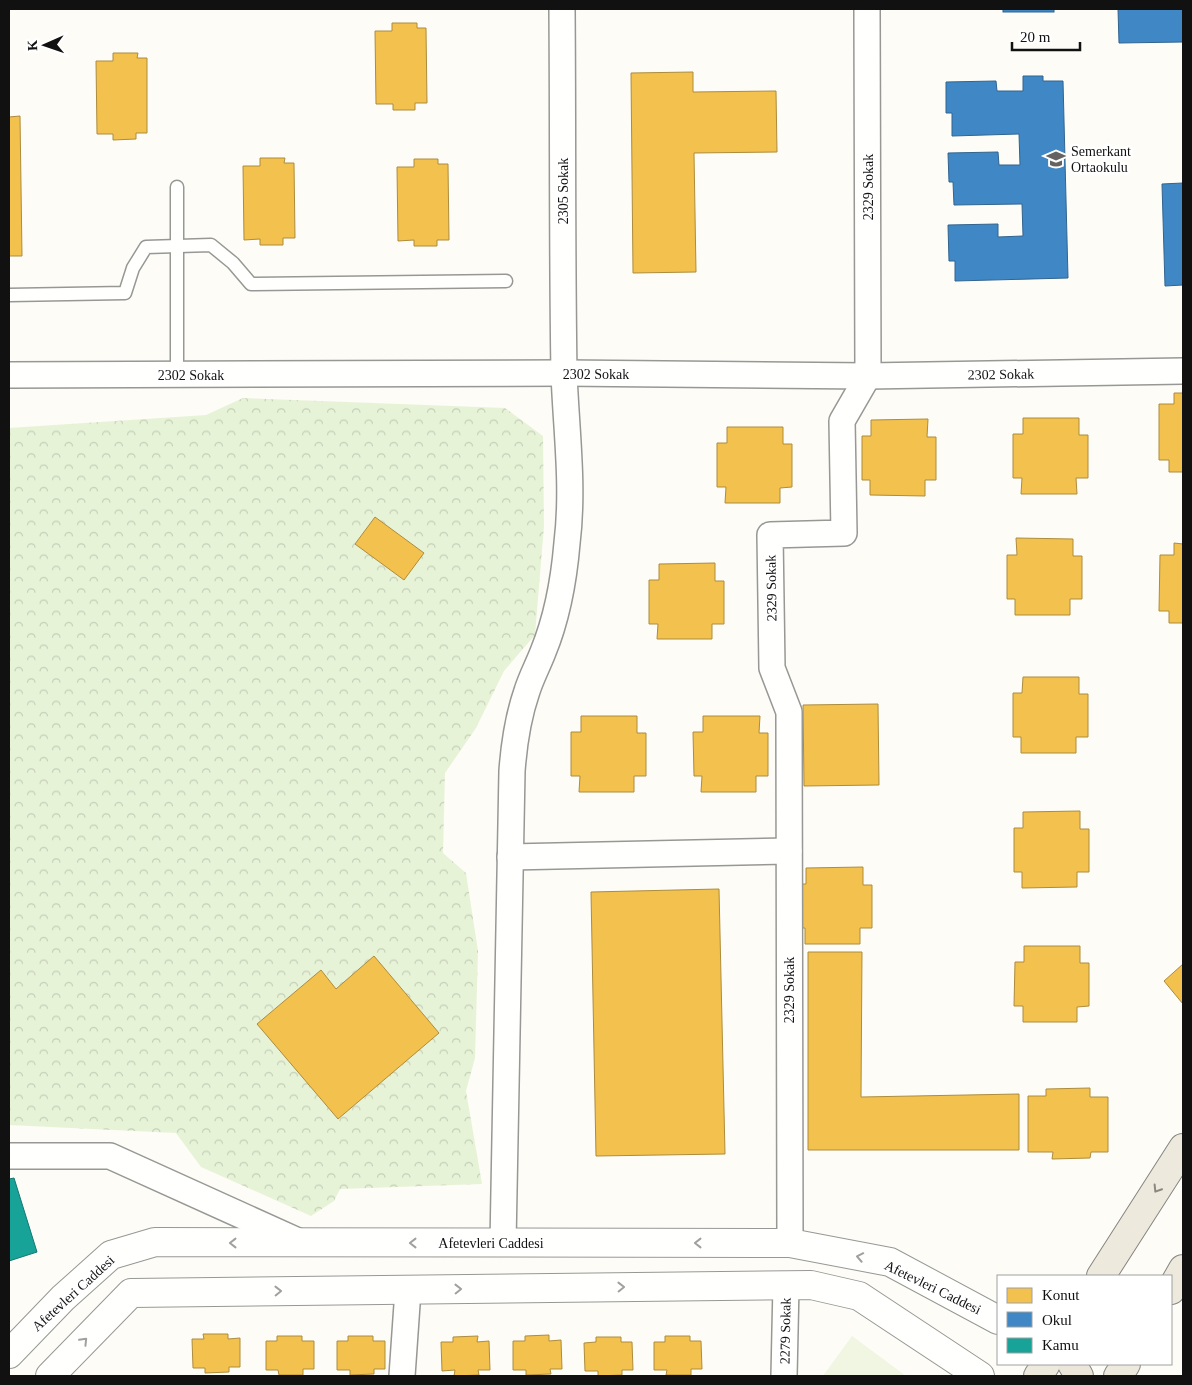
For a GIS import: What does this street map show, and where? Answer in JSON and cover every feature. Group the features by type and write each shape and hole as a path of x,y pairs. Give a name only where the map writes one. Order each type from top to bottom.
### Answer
{"highway":[{"path":"1073,1365 1079,1376"}],"main road":[{"path":"1102,1275 1183,1148"},
{"path":"1172,1288 1183,1269"},
{"path":"1038,1376 1045,1365"},
{"path":"1118,1376 1125,1365"}],"street":[{"name":"2305 Sokak","path":"503,1243 512,771 515,742 526,692 544,652 555,616 568,542 570,496 564,373 562,9"},
{"name":"2329 Sokak","path":"790,1243 789,712 772,668 770,536 844,533 842,421 868,376 867,9"},
{"name":"2302 Sokak","path":"9,375 564,373 868,376 1183,371"},
{"path":"510,857 789,851"},
{"path":"9,1156 110,1156 302,1243"},
{"name":"Afetevleri Caddesi","path":"9,1354 63,1298 111,1255 155,1242 790,1243 890,1262 997,1319"},
{"path":"50,1376 131,1293 786,1285 811,1285 859,1296 980,1376"},
{"name":"2279 Sokak","path":"784,1376 786,1285"},
{"path":"402,1376 408,1290"}],"lane":[{"path":"177,187 178,375"},
{"path":"9,295 125,293 134,268 146,246 177,244 211,244 233,263 251,284 506,280"}],"green space":[{"path":"243,398 505,408 543,436 544,526 535,635 504,671 476,728 445,773 443,853 466,873 478,951 475,1058 466,1091 482,1184 340,1189 334,1201 311,1216 201,1167 176,1133 9,1125 9,428 206,415"},
{"path":"852,1336 906,1376 823,1376"}],"building: Konut":[{"path":"392,23 417,23 417,28 426,28 427,103 415,103 415,110 393,110 393,104 376,104 375,31 392,31"},
{"path":"113,53 138,53 137,58 147,58 147,133 136,133 136,139 113,140 113,134 97,134 96,61 113,61"},
{"path":"693,72 693,92 776,91 777,152 694,153 696,272 633,273 631,73"},
{"path":"20,116 22,256 9,256 9,117"},
{"path":"260,158 285,158 284,163 294,163 295,238 283,238 283,245 260,245 260,239 244,240 243,166 260,166"},
{"path":"414,159 438,159 438,164 448,164 449,240 437,240 437,246 414,246 414,240 398,241 397,167 414,167"},
{"path":"1174,393 1183,393 1183,472 1169,472 1169,460 1159,460 1159,404 1174,404"},
{"path":"1023,418 1079,418 1079,435 1088,435 1088,478 1076,478 1077,494 1021,494 1022,478 1013,478 1013,434 1023,434"},
{"path":"928,419 927,437 936,437 936,480 925,480 925,496 870,495 870,480 862,480 862,436 871,436 871,420"},
{"path":"727,427 783,427 783,444 792,444 792,487 780,488 780,503 725,503 726,487 717,487 717,443 727,443"},
{"path":"375,517 424,553 404,580 355,544"},
{"path":"1016,538 1073,539 1073,556 1082,556 1082,599 1070,599 1070,615 1015,615 1015,599 1007,599 1007,555 1017,555"},
{"path":"1174,543 1183,544 1183,623 1169,623 1169,611 1159,611 1160,555 1174,555"},
{"path":"715,563 715,581 724,581 724,624 712,624 712,639 657,639 658,624 649,624 649,580 659,580 659,564"},
{"path":"1023,677 1079,677 1079,694 1088,694 1088,737 1076,737 1076,753 1021,753 1021,737 1013,737 1013,693 1022,693"},
{"path":"878,704 879,785 804,786 803,705"},
{"path":"581,716 637,716 637,733 646,733 646,776 634,776 634,792 579,792 580,776 571,776 571,732 581,732"},
{"path":"703,716 760,716 759,733 768,733 768,776 756,776 756,792 701,792 702,776 694,776 693,732 703,732"},
{"path":"1080,811 1080,829 1089,829 1089,872 1077,872 1077,887 1022,888 1022,872 1014,872 1014,828 1023,828 1023,812"},
{"path":"863,867 863,885 872,885 872,928 860,928 860,944 805,944 805,928 797,928 797,884 806,884 806,868"},
{"path":"719,889 725,1154 596,1156 591,892"},
{"path":"1024,946 1080,946 1080,963 1089,963 1089,1006 1077,1007 1077,1022 1023,1022 1023,1006 1014,1006 1015,962 1024,962"},
{"path":"808,952 862,952 861,1097 1019,1094 1019,1150 808,1150"},
{"path":"374,956 439,1033 338,1119 257,1024 321,970 336,989"},
{"path":"1183,964 1183,1004 1164,981"},
{"path":"1090,1088 1090,1097 1108,1097 1108,1152 1091,1152 1090,1158 1052,1159 1053,1152 1028,1152 1028,1096 1046,1096 1046,1089"},
{"path":"203,1334 228,1334 228,1339 240,1338 240,1367 229,1367 229,1372 205,1373 205,1368 193,1368 192,1339 204,1339"},
{"path":"549,1335 549,1341 561,1340 562,1369 550,1369 551,1374 526,1375 526,1370 513,1370 513,1341 525,1341 525,1336"},
{"path":"277,1336 302,1336 302,1341 314,1341 314,1369 303,1369 303,1375 279,1375 278,1370 266,1370 266,1341 277,1341"},
{"path":"348,1336 373,1336 373,1341 385,1341 385,1369 374,1369 374,1374 350,1375 350,1370 337,1370 337,1341 348,1341"},
{"path":"478,1336 477,1342 489,1341 490,1370 478,1370 479,1375 454,1376 455,1370 442,1371 441,1342 453,1342 453,1337"},
{"path":"665,1336 690,1336 690,1341 701,1341 702,1369 691,1369 691,1375 666,1375 667,1370 654,1370 654,1342 665,1342"},
{"path":"596,1337 621,1337 621,1342 632,1342 633,1370 622,1370 622,1375 598,1376 598,1371 585,1371 584,1343 596,1342"}],"building: Okul":[{"path":"1003,9 1054,9 1054,12 1003,12"},
{"path":"1118,9 1183,9 1183,42 1119,43"},
{"path":"1023,76 1043,76 1043,81 1063,81 1068,278 955,281 955,261 949,261 948,225 998,224 998,237 1023,236 1022,204 954,205 953,182 949,182 948,153 998,152 999,165 1020,165 1019,134 952,136 952,113 946,113 946,82 996,81 997,91 1023,91"},
{"path":"1183,183 1183,285 1165,286 1162,184"}],"building: Kamu":[{"path":"14,1178 37,1252 9,1261 9,1179"}],"place":[{"name":"Semerkant Ortaokulu","path":"1056,159"}]}
